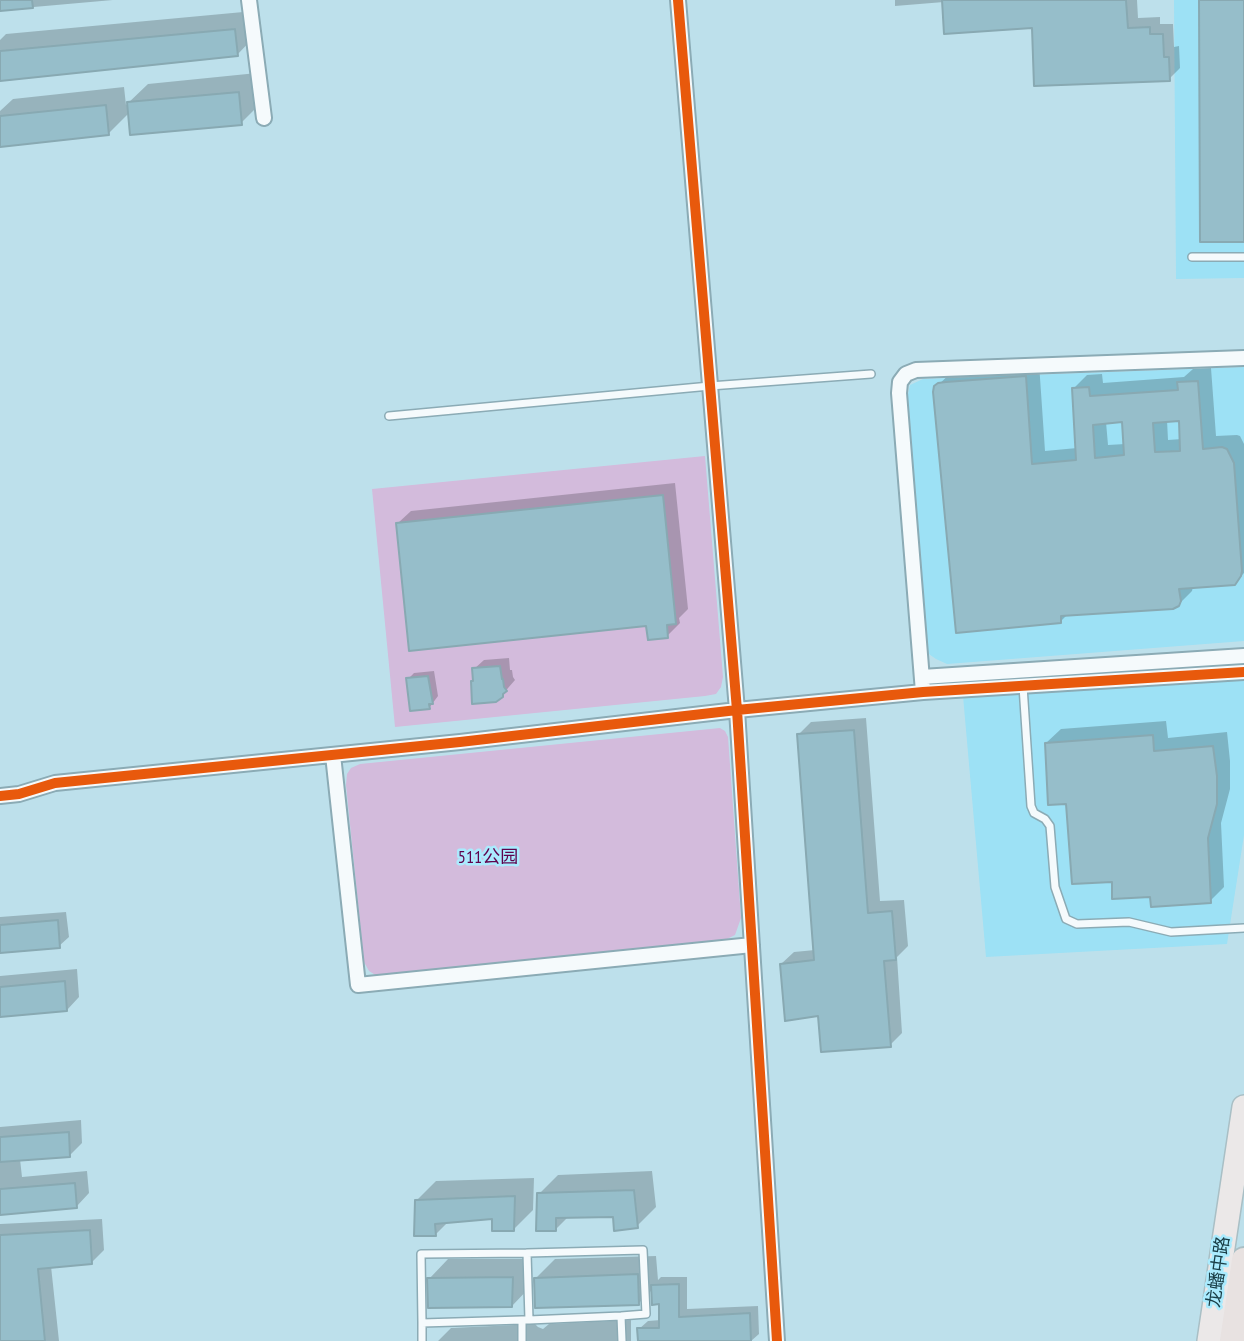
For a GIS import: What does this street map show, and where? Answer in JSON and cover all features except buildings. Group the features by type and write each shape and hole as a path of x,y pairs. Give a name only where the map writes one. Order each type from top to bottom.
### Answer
{"highway":[{"path":"1232,1341 1244,1260"}],"main road":[{"name":"龙蟠中路","path":"1209,1341 1243,1114"}],"street":[{"path":"249,0 264,118"},
{"path":"678,0 737,710 777,1341"},
{"path":"923,685 899,393 900,382 906,374 916,370 1244,358"},
{"path":"0,796 19,794 55,783 737,710 923,685 1244,656"},
{"path":"923,685 1023,686 1244,672"},
{"path":"333,755 358,985 752,945"}],"lane":[{"path":"1192,257 1244,257"},
{"path":"389,416 871,374"},
{"path":"1023,686 1031,806 1034,813 1045,819 1050,826 1055,887 1066,919 1077,924 1129,922 1171,932 1244,928"},
{"path":"422,1322 646,1314 642,1250 421,1254 422,1341"},
{"path":"522,1341 526,1320 527,1253"},
{"path":"621,1316 622,1341"}],"shaded area":[{"path":"1174,0 1244,0 1244,278 1176,279"},
{"path":"1244,367 1244,641 947,664 926,652 907,399 910,385 923,379"},
{"path":"1244,679 1244,835 1227,944 986,957 963,696"}],"green space":[{"path":"705,456 723,677 716,694 395,727 372,489"},
{"name":"511公园","path":"720,728 728,737 741,918 735,935 727,939 377,976 369,971 364,962 346,785 347,774 351,768 360,764"}],"cycle path":[{"path":"678,0 737,710 777,1341"},
{"path":"0,796 19,794 55,783 460,742 737,710 923,692 1244,672"}]}
